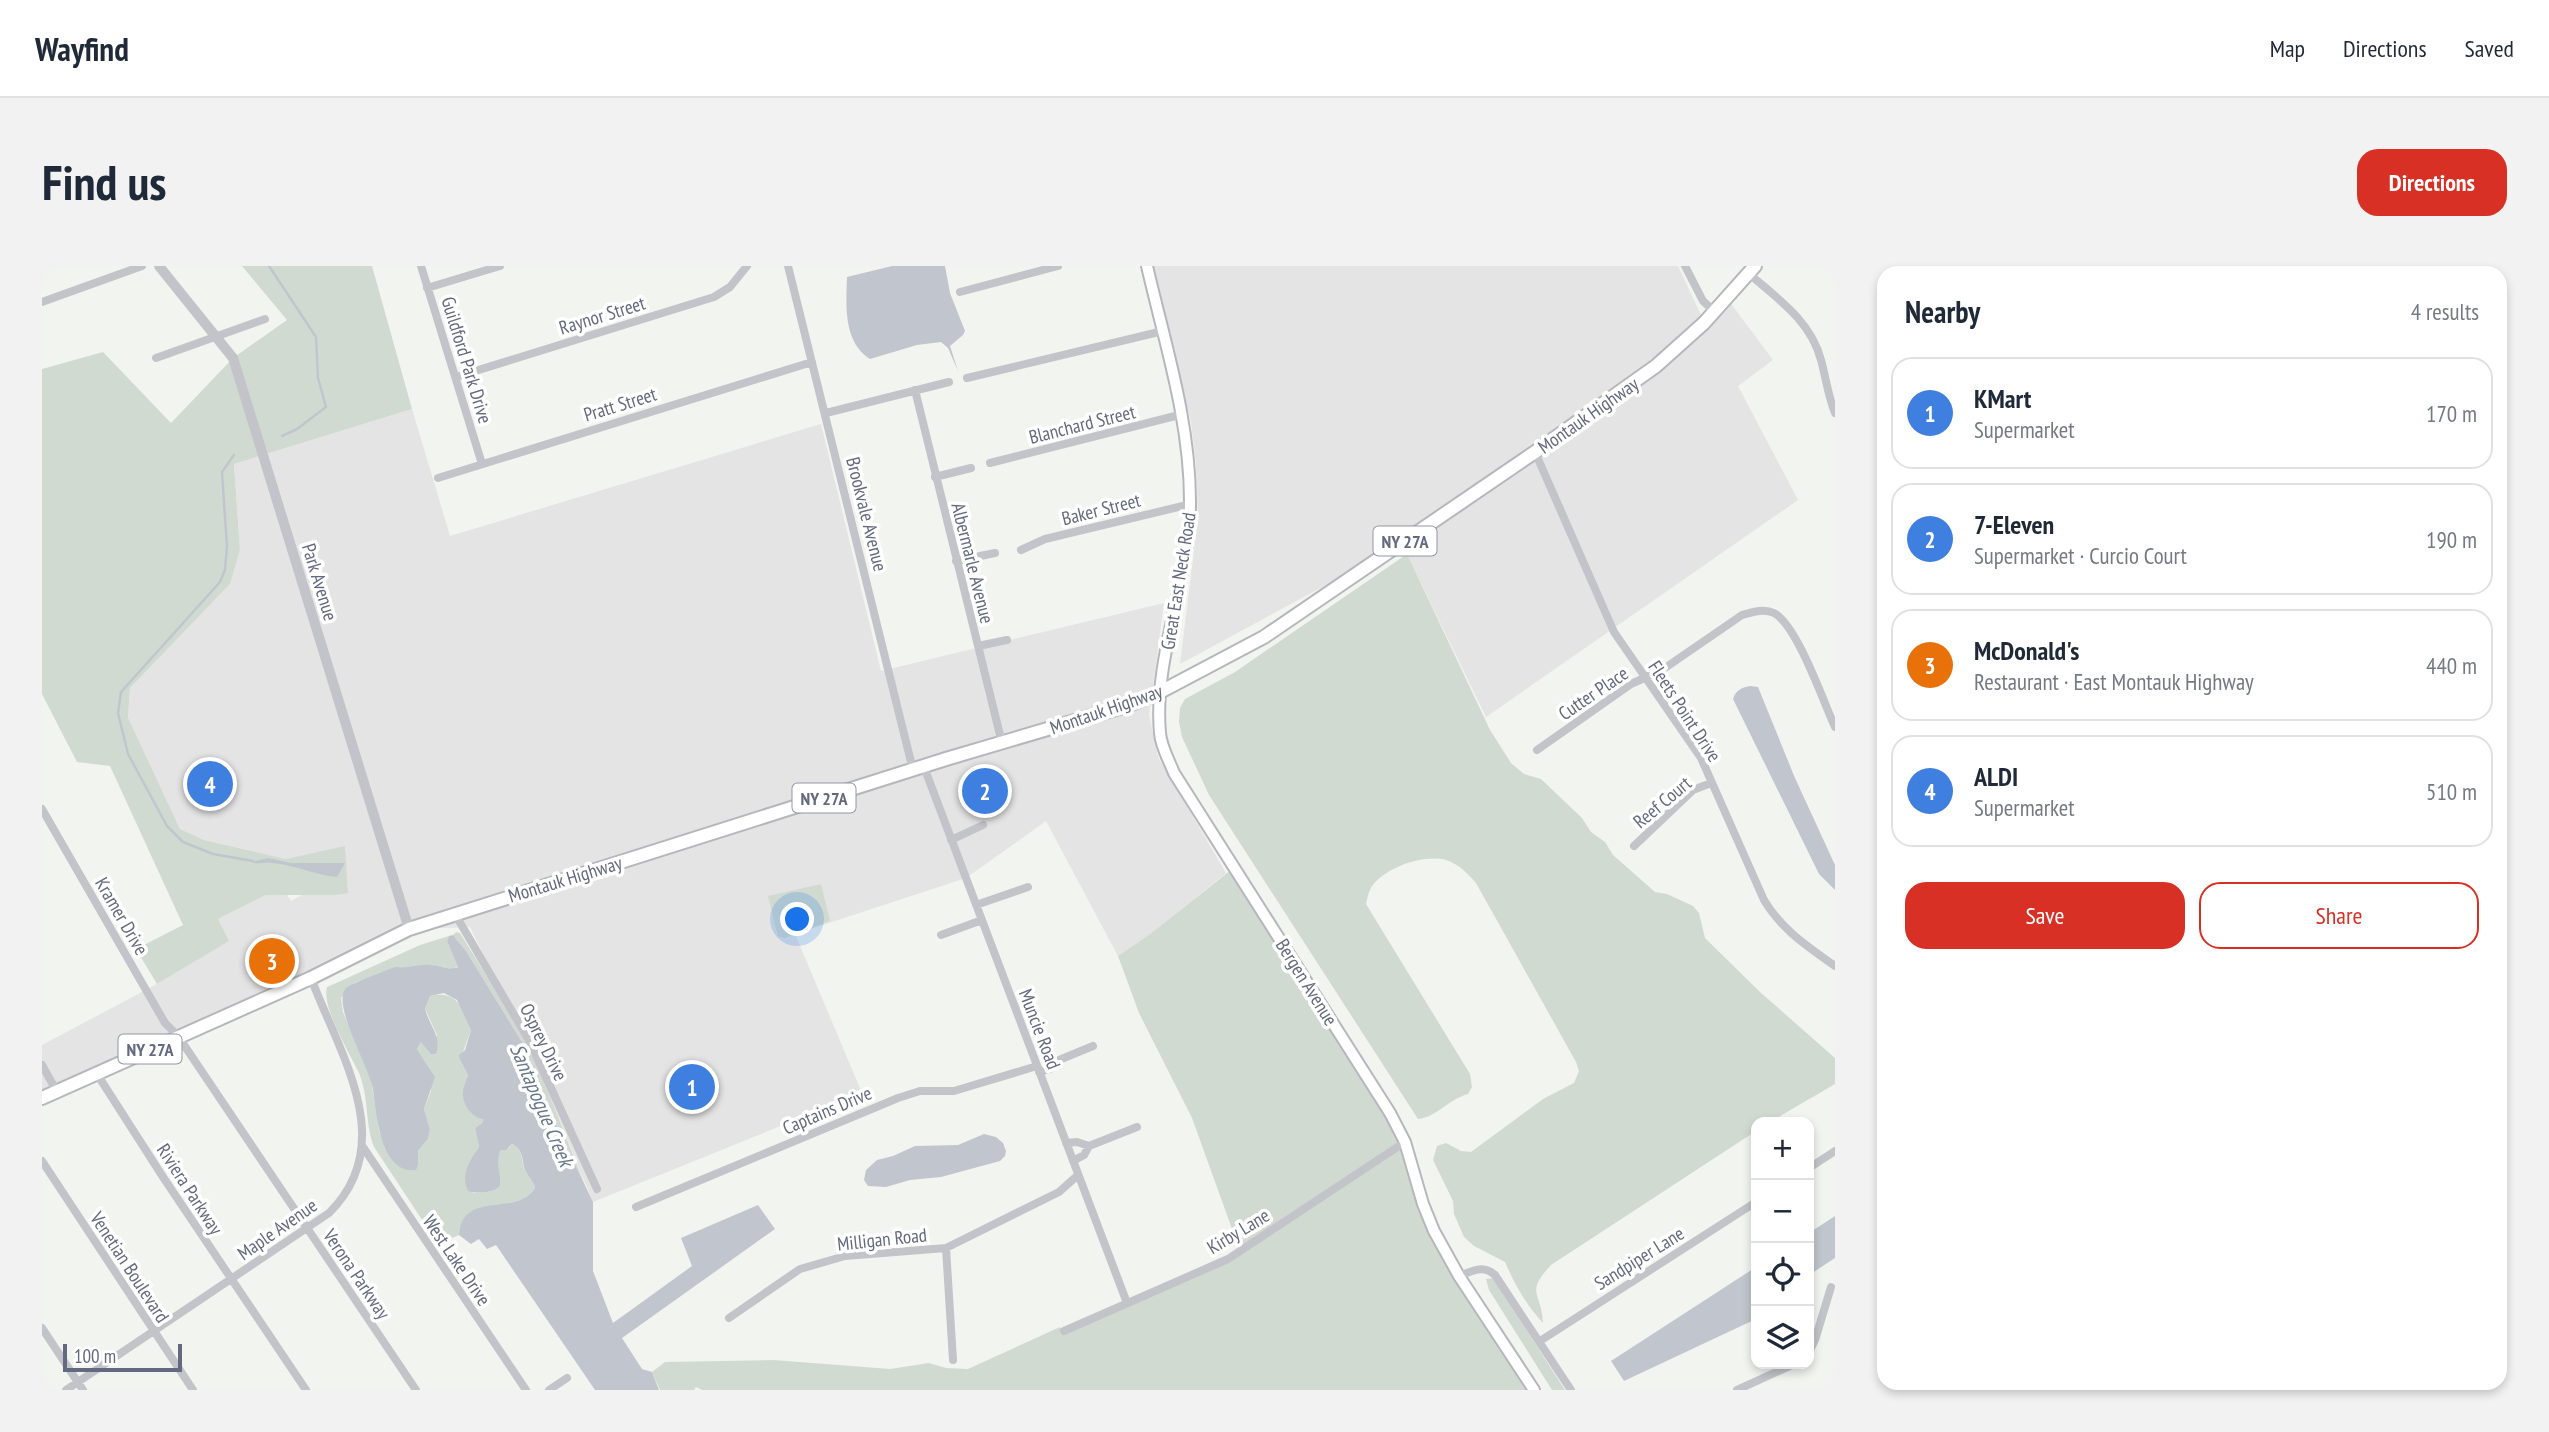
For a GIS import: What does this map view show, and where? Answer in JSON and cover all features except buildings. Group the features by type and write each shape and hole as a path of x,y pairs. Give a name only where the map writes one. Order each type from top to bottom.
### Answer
{"main road":[{"name":"Great East Neck Road","path":"1147,266 1183,414 1189,457 1191,504 1187,547 1162,691"},
{"name":"NY 27A","path":"1715,312 1752,270"},
{"name":"Montauk Highway","path":"409,929 918,768 1129,705 1162,691 1264,637 1535,452 1656,366 1692,336 1715,312"},
{"name":"Bergen Avenue","path":"1162,691 1160,733 1174,773 1390,1112 1405,1142 1434,1231 1534,1390"},
{"name":"NY 27A","path":"42,1098 311,978 409,929"}],"street":[{"path":"42,302 142,266"},
{"name":"Park Avenue","path":"159,266 233,358 409,929"},
{"name":"Guildford Park Drive","path":"421,266 482,464"},
{"path":"428,288 500,266"},
{"name":"Raynor Street","path":"456,377 713,297 730,287 747,266"},
{"name":"Brookvale Avenue","path":"788,266 918,768"},
{"path":"960,292 1058,266"},
{"path":"1685,266 1703,301 1715,312"},
{"path":"1752,270 1808,330 1821,360 1826,388 1835,413"},
{"path":"156,358 265,319"},
{"path":"967,378 1163,331"},
{"name":"Pratt Street","path":"438,478 812,362"},
{"path":"826,413 949,382"},
{"name":"Albermarle Avenue","path":"915,390 1002,743"},
{"name":"Blanchard Street","path":"990,464 1183,414"},
{"name":"Fleets Point Drive","path":"1535,452 1614,632 1701,758 1752,878 1776,919 1791,935 1835,966"},
{"path":"935,477 971,468"},
{"name":"Baker Street","path":"1021,550 1045,539 1191,504"},
{"path":"956,561 995,553"},
{"name":"Cutter Place","path":"1537,750 1631,684 1662,670 1742,615 1756,610 1771,611 1785,620 1835,727"},
{"path":"978,646 1007,640"},
{"name":"Muncie Road","path":"918,768 951,839 1127,1303"},
{"name":"Reef Court","path":"1634,846 1693,790 1711,783"},
{"name":"Kramer Drive","path":"42,809 165,1023 178,1036"},
{"path":"951,839 983,825"},
{"path":"976,905 1028,887"},
{"name":"Osprey Drive","path":"454,914 530,1042 597,1189"},
{"path":"941,935 982,920"},
{"name":"Maple Avenue","path":"66,1390 80,1386 153,1331 330,1213 344,1197 357,1171 363,1147 360,1109 356,1089 311,978"},
{"name":"Verona Parkway","path":"178,1036 416,1390"},
{"name":"Captains Drive","path":"636,1207 898,1098 920,1091 954,1091 1038,1069 1050,1069 1059,1060 1093,1046"},
{"path":"42,1065 57,1092"},
{"name":"Riviera Parkway","path":"97,1074 306,1390"},
{"path":"1066,1143 1077,1142 1089,1146 1137,1127"},
{"name":"Kirby Lane","path":"1064,1331 1228,1259 1405,1142"},
{"path":"1073,1160 1084,1156 1089,1146"},
{"name":"West Lake Drive","path":"363,1147 526,1390"},
{"path":"1814,1165 1835,1151"},
{"name":"Venetian Boulevard","path":"42,1161 193,1390"},
{"name":"Milligan Road","path":"729,1318 800,1269 845,1256 946,1248 1059,1192 1079,1175"},
{"name":"Sandpiper Lane","path":"1539,1341 1751,1205"},
{"path":"946,1248 953,1360"},
{"path":"1460,1276 1479,1268 1489,1269 1571,1390"},
{"path":"1814,1342 1831,1287"},
{"path":"42,1328 80,1386"},
{"path":"1737,1390 1783,1369"},
{"path":"549,1390 567,1378"}],"shaded area":[{"path":"242,266 372,266 412,409 234,464 240,550 230,584 130,688 128,718 180,829 204,840 286,859 345,846 348,893 266,895 218,919 229,941 157,984 136,949 183,925 110,766 77,762 42,694 42,369 103,352 171,423 233,358 287,320"},
{"path":"1154,266 1678,266 1706,326 1729,301 1773,360 1738,386 1798,500 1486,717 1402,544 1180,664 1198,519 1196,463 1191,423"},
{"path":"412,409 450,536 821,424 881,671 1164,603 1149,715 1158,757 1226,873 1118,956 1046,821 966,878 795,934 862,1093 593,1202 529,1047 470,927 409,929 374,942 42,1090 42,1045 157,984 228,941 218,919 282,887 291,901 335,877 346,848 286,859 204,840 180,829 128,719 130,688 230,584 240,550 234,464"},
{"path":"1407,554 1490,730 1511,763 1524,774 1541,779 1582,818 1591,832 1605,842 1613,855 1655,892 1667,894 1693,906 1699,913 1705,938 1760,992 1835,1058 1835,1084 1779,1117 1751,1117 1751,1134 1551,1265 1536,1288 1543,1323 1521,1294 1505,1262 1474,1246 1464,1237 1454,1214 1453,1201 1433,1160 1437,1146 1446,1143 1461,1151 1471,1152 1543,1099 1574,1083 1579,1071 1576,1062 1476,883 1462,869 1446,860 1426,859 1404,864 1377,881 1371,888 1366,904 1470,1074 1472,1087 1468,1094 1425,1118 1418,1119 1209,795 1182,737 1180,708 1185,699 1235,672"},
{"path":"1236,866 1390,1113 1434,1231 1534,1390 702,1390 696,1387 694,1390 660,1390 652,1372 665,1362 773,1360 890,1369 929,1363 946,1368 968,1369 1060,1327 1062,1331 1240,1251 1192,1118 1139,1013 1118,956"},
{"path":"821,884 830,921 785,938 778,936 768,896"},
{"path":"460,933 529,1044 585,1185 544,1100 527,1050 466,951 453,935"},
{"path":"449,936 447,941 458,966 453,969 429,965 403,968 354,983 341,998 343,1012 371,1079 379,1131 392,1160 418,1157 418,1151 428,1139 430,1129 424,1109 431,1091 430,1069 417,1049 421,1042 429,1051 437,1035 425,1009 430,996 447,996 458,1002 471,1030 460,1060 468,1075 466,1084 483,1118 482,1123 475,1128 479,1147 475,1153 473,1193 489,1192 500,1186 499,1155 501,1150 512,1144 519,1150 524,1168 534,1185 535,1188 526,1197 516,1202 479,1208 469,1213 462,1221 459,1235 438,1244 374,1147 362,1082 332,1018 326,995 327,987 420,945"},
{"path":"1493,1278 1565,1390 1552,1390 1489,1290 1486,1279"}],"water":[{"path":"892,266 945,266 950,293 965,331 950,346 958,371 948,348 941,342 917,345 870,359 855,343 848,322 847,277"},
{"path":"1750,686 1758,687 1795,778 1835,865 1835,890 1819,874 1733,699 1739,690"},
{"path":"268,858 291,863 345,863 337,877 280,864 251,862"},
{"path":"453,935 466,951 527,1050 544,1100 593,1202 593,1271 613,1323 692,1266 681,1238 758,1205 775,1229 622,1338 642,1369 652,1372 659,1390 595,1390 496,1245 487,1249 479,1239 471,1244 459,1235 462,1221 469,1212 516,1202 535,1188 526,1172 521,1153 512,1144 506,1150 501,1150 499,1155 500,1186 485,1192 468,1191 466,1173 469,1162 479,1147 475,1128 483,1119 472,1113 463,1097 468,1075 459,1055 465,1050 471,1030 457,1000 444,993 430,996 425,1009 436,1036 436,1054 431,1054 421,1042 417,1049 435,1077 424,1109 430,1129 428,1139 418,1151 416,1170 404,1169 395,1163 382,1141 373,1089 347,1021 343,996 349,986 395,967 458,967 447,941 449,936"},
{"path":"984,1134 996,1137 1003,1143 1006,1151 1000,1161 941,1177 910,1180 886,1187 868,1186 864,1180 866,1170 877,1160 915,1146 958,1145"},
{"path":"1835,1216 1835,1258 1814,1272 1814,1243 1814,1230"},
{"path":"1751,1270 1751,1321 1624,1381 1611,1361"}],"waterway":[{"name":"Santapogue Creek","path":"269,266 316,337 318,378 326,407 297,429 282,436"},
{"name":"Santapogue Creek","path":"234,455 222,472 227,546 225,570 220,582 121,692 118,713 128,754 167,826 183,842 213,854 253,861"}],"place":[{"name":"ALDI","path":"210,784"},
{"name":"7-Eleven","path":"985,791"},
{"name":"McDonald's","path":"272,961"},
{"name":"KMart","path":"692,1087"}]}
